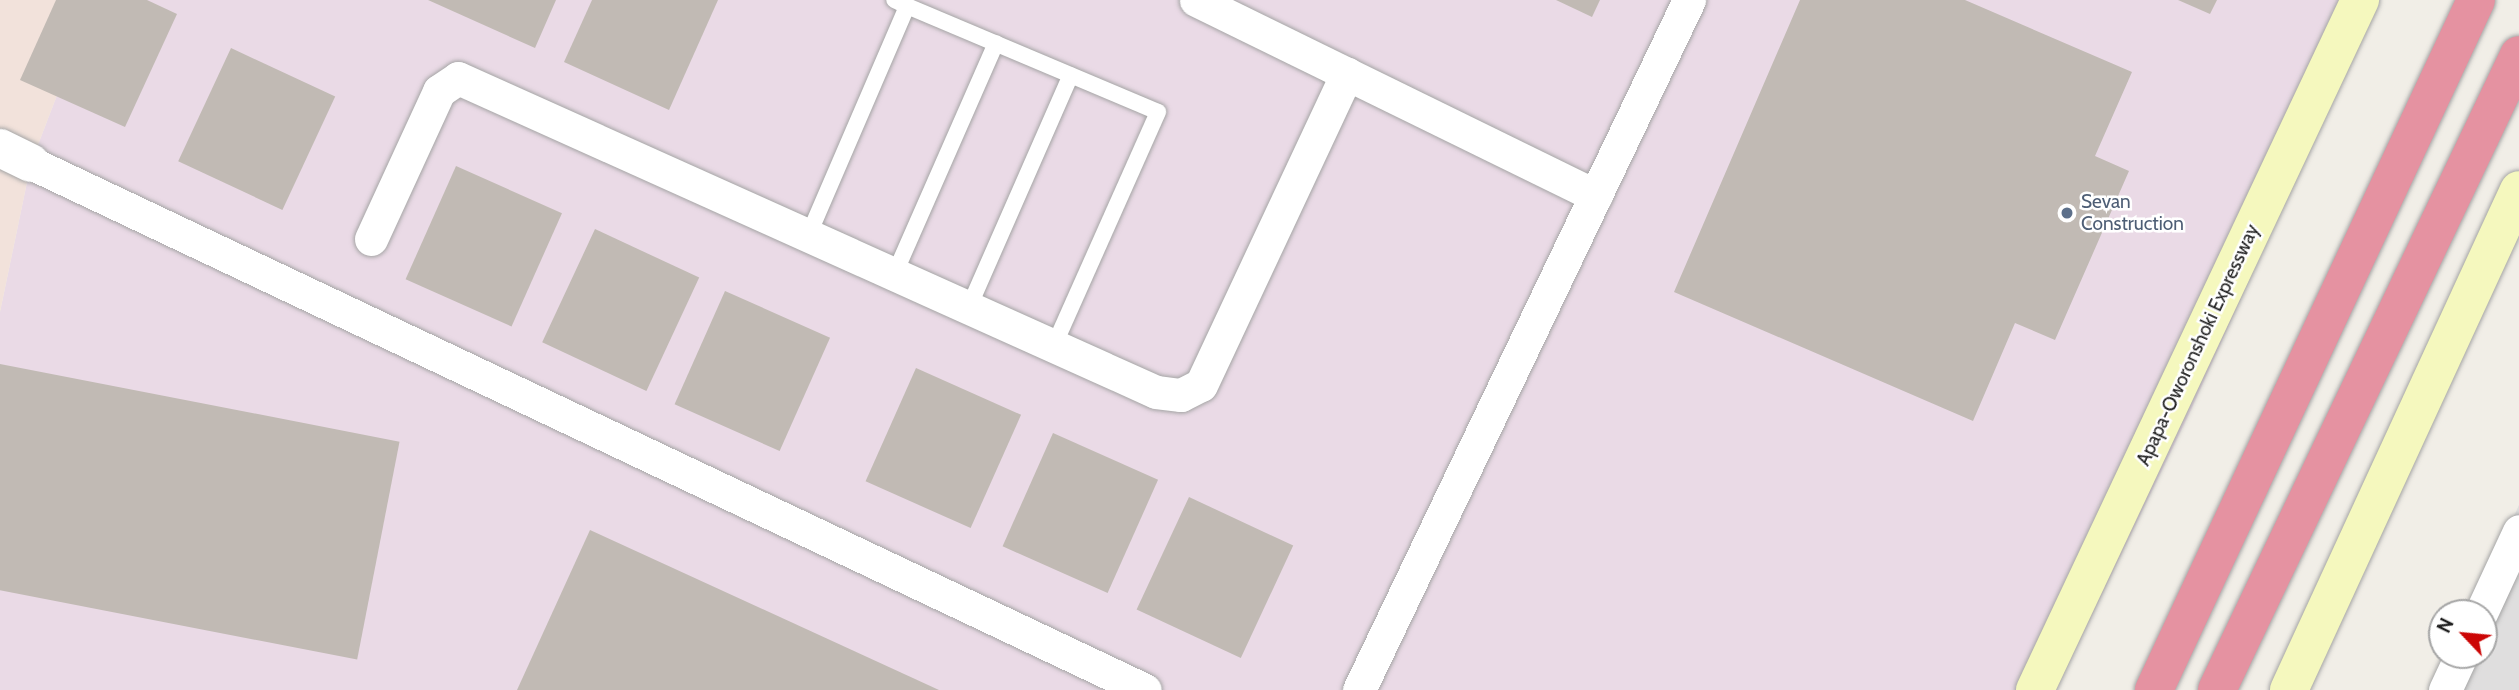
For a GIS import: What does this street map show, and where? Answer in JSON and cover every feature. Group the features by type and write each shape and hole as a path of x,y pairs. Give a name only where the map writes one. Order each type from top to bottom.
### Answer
{"highway":[{"path":"2154,690 2476,0"},
{"path":"2217,690 2519,55"}],"main road":[{"name":"Apapa-Oworonshoki Expressway","path":"2035,690 2360,0"},
{"path":"2289,690 2519,190"}],"street":[{"path":"1196,0 1596,196"},
{"path":"1359,690 1689,0"},
{"path":"371,239 439,91 458,78 1156,392 1181,396 1201,385 1347,74"},
{"path":"15,155 1145,690"},
{"path":"2487,599 2519,531"},
{"path":"2445,690 2455,669"}],"lane":[{"path":"809,234 901,3 1158,112 1054,346"},
{"path":"895,273 996,43"},
{"path":"969,307 1071,75"}],"shaded area":[{"path":"0,0 110,0 59,90 31,163 0,312"},
{"path":"110,0 2375,0 2191,410 2056,690 0,690 0,312 31,163 59,90"},
{"path":"2519,505 2519,690 2436,690 2446,669 2498,669 2498,599 2477,599"}],"building":[{"path":"56,0 147,0 177,14 125,127 20,80"},
{"path":"428,0 556,0 535,48"},
{"path":"592,0 718,0 669,110 564,62"},
{"path":"1556,0 1600,0 1592,17"},
{"path":"1800,0 1965,0 2132,72 2095,156 2129,171 2055,340 2015,323 1973,421 1674,292"},
{"path":"2178,0 2217,0 2210,14"},
{"path":"231,48 335,97 282,210 178,161"},
{"path":"456,166 562,213 512,326 406,279"},
{"path":"595,229 699,278 646,391 542,342"},
{"path":"725,291 830,338 780,451 675,404"},
{"path":"0,364 400,442 357,660 0,590"},
{"path":"916,368 1021,415 971,528 866,481"},
{"path":"1053,433 1158,480 1108,593 1003,546"},
{"path":"1189,497 1293,546 1241,658 1137,609"},
{"path":"590,530 939,690 517,690"}],"place":[{"name":"Sevan Construction","path":"2067,213"}]}
